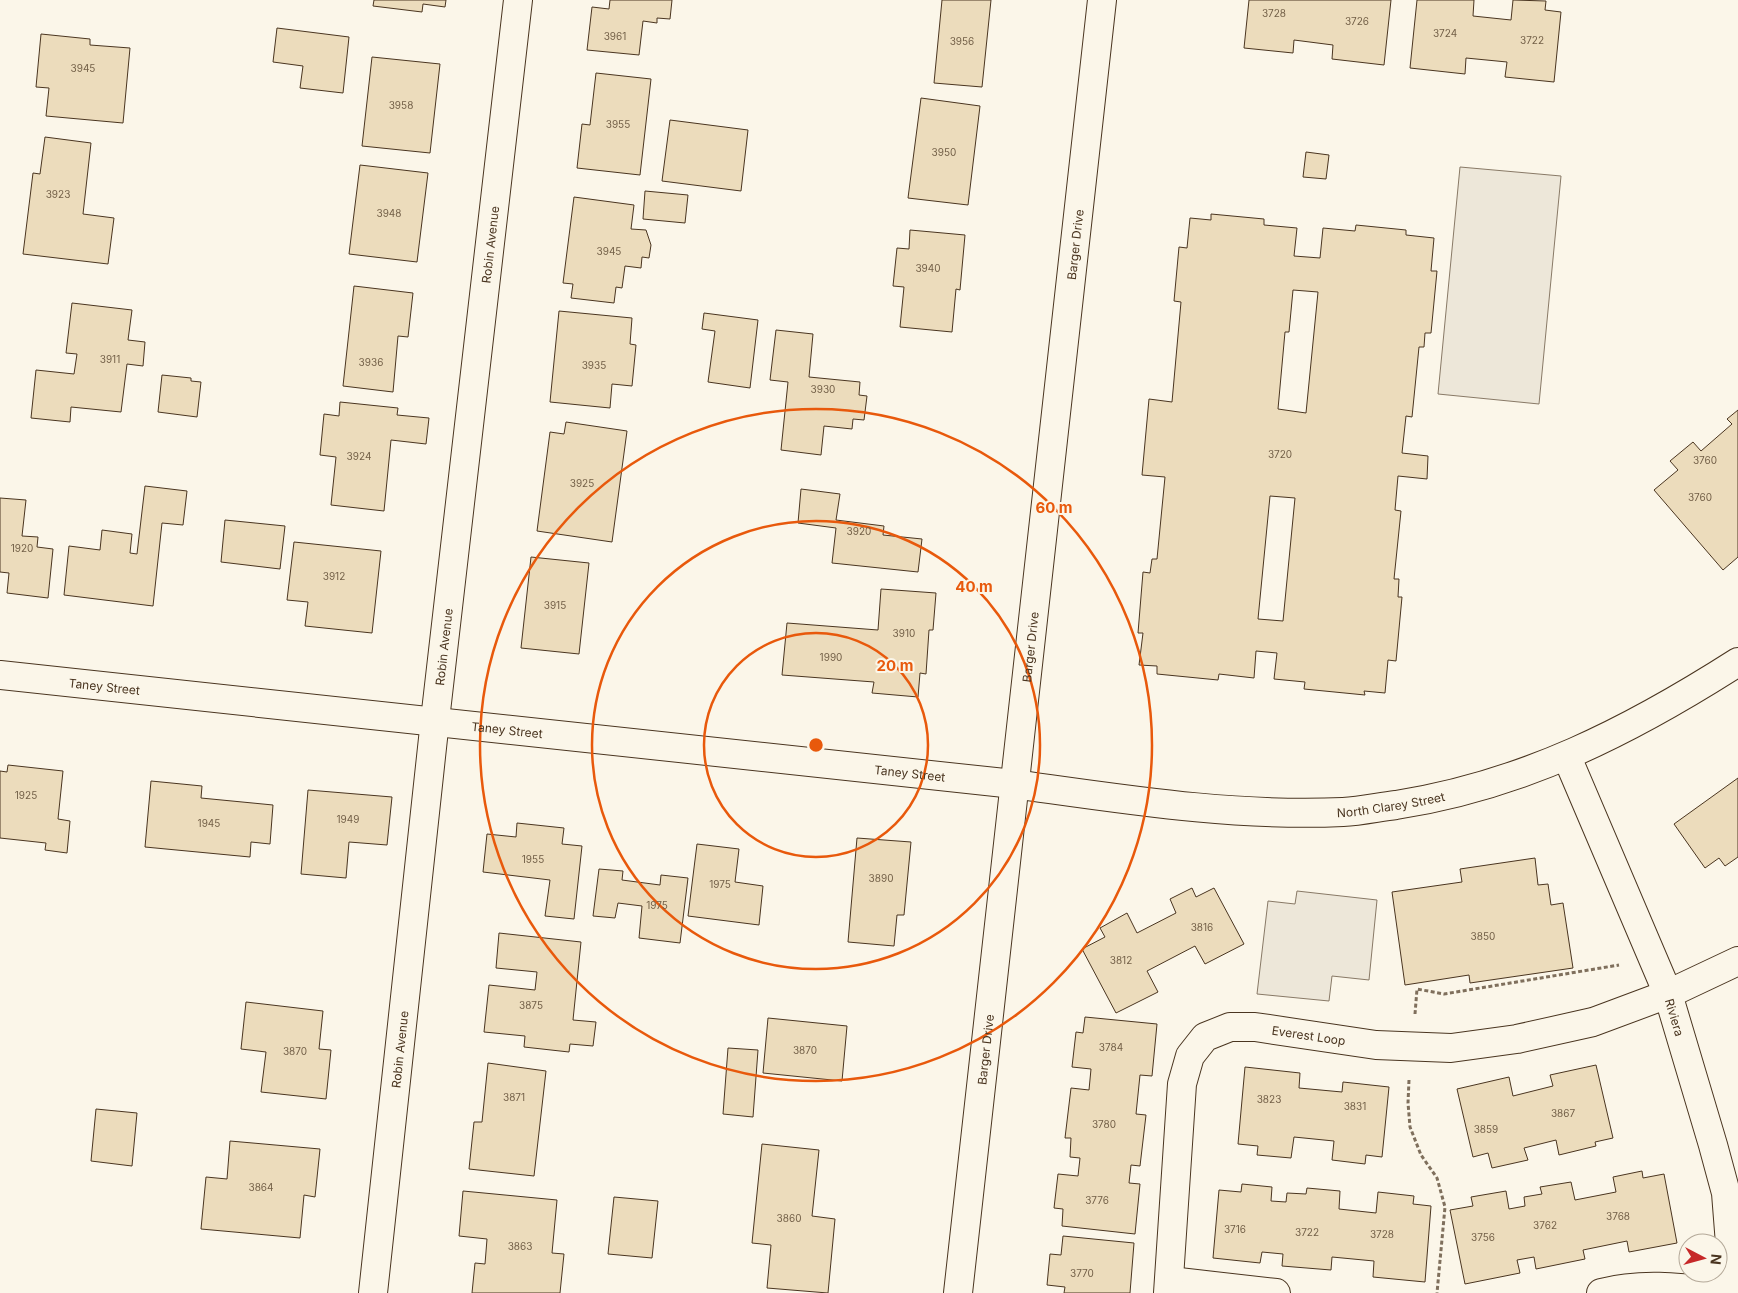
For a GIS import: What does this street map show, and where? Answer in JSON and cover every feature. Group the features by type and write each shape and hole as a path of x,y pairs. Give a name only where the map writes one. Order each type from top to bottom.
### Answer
{"street":[{"name":"Robin Avenue","path":"373,1293 435,720 518,0"},
{"name":"Barger Drive","path":"958,1293 1102,0"},
{"name":"North Clarey Street","path":"1014,784 1182,807 1272,813 1345,812 1422,801 1498,782 1567,758 1672,704 1738,662"},
{"name":"Taney Street","path":"0,675 97,687 435,720 1014,784"},
{"name":"Riviera","path":"1567,758 1668,994 1726,1193 1730,1244 1728,1293"},
{"name":"Everest Loop","path":"1169,1287 1182,1084 1190,1056 1205,1037 1230,1027 1255,1027 1376,1045 1451,1048 1517,1039 1593,1022 1668,994 1738,961"},
{"path":"1601,1293 1632,1286 1661,1286 1728,1293"},
{"path":"1169,1287 1276,1293"}],"shaded area":[{"path":"1460,167 1561,176 1539,404 1438,394"},
{"path":"1297,891 1377,900 1369,980 1332,976 1329,1001 1257,994 1268,901 1295,904"}],"building":[{"path":"374,0 446,0 445,7 423,4 422,12 373,6"},
{"path":"610,0 672,0 670,19 657,18 657,23 643,21 639,55 587,50 592,7 609,9"},
{"path":"942,0 991,0 982,87 934,83"},
{"path":"1249,0 1391,0 1384,65 1332,59 1333,45 1294,40 1293,53 1244,48"},
{"path":"1417,0 1474,0 1473,16 1511,20 1513,0 1546,1 1545,10 1561,12 1554,82 1505,77 1507,62 1466,58 1465,74 1410,68"},
{"path":"277,28 349,37 343,93 300,88 303,66 273,62"},
{"path":"41,34 90,39 90,45 130,48 123,123 46,116 49,88 36,87"},
{"path":"372,57 440,64 430,153 362,146"},
{"path":"596,73 651,79 640,175 577,168 582,124 590,125"},
{"path":"921,98 980,106 968,205 908,198"},
{"path":"670,120 748,130 741,191 662,181"},
{"path":"45,137 91,143 83,214 114,218 108,264 23,254 33,173 40,174"},
{"path":"1306,152 1329,155 1326,179 1303,177"},
{"path":"360,165 428,173 417,262 349,254"},
{"path":"645,191 688,195 685,223 643,219"},
{"path":"574,197 634,205 631,229 646,230 651,245 649,258 642,257 641,268 625,266 622,288 616,287 614,303 571,298 573,284 563,283"},
{"path":"1211,214 1264,219 1264,225 1297,228 1294,256 1320,258 1323,228 1355,231 1356,225 1406,230 1406,235 1434,238 1431,271 1437,271 1431,333 1425,333 1424,347 1419,347 1412,417 1406,416 1402,453 1428,456 1427,479 1398,476 1395,510 1401,511 1394,579 1399,579 1398,597 1402,597 1396,661 1388,660 1385,693 1364,691 1365,695 1304,689 1305,682 1274,679 1277,653 1256,651 1254,678 1219,674 1218,680 1157,674 1157,666 1139,665 1143,633 1138,633 1143,572 1150,573 1152,559 1157,559 1165,477 1142,475 1149,399 1172,402 1181,302 1174,301 1179,247 1187,248 1190,218 1211,220","holes":["1293,290 1318,292 1306,413 1278,409 1285,332 1289,332","1270,496 1295,498 1283,621 1258,619"]},
{"path":"910,230 965,235 960,290 956,289 952,332 900,327 904,287 893,286 897,248 909,249"},
{"path":"354,286 413,293 408,337 398,336 393,392 343,386"},
{"path":"72,303 132,310 128,340 145,342 143,366 127,364 121,412 71,407 70,422 31,418 36,370 74,374 77,354 66,353"},
{"path":"559,311 632,318 630,344 636,345 632,386 612,384 610,408 550,402"},
{"path":"704,313 758,320 750,388 708,382 715,331 702,329"},
{"path":"776,330 813,334 809,377 860,382 859,395 867,396 864,420 853,419 852,429 824,426 821,455 781,450 788,382 770,380"},
{"path":"162,375 191,378 191,381 201,382 197,417 158,412"},
{"path":"340,402 398,408 397,415 429,418 426,444 391,440 384,511 331,505 336,457 320,455 324,414 339,416"},
{"path":"1738,410 1738,557 1723,570 1654,490 1678,470 1670,461 1693,442 1701,451 1732,424 1727,419"},
{"path":"566,422 627,431 612,542 537,531 550,432 564,434"},
{"path":"145,486 187,491 183,525 162,523 153,606 64,595 69,546 100,550 102,530 132,534 130,553 137,554"},
{"path":"801,489 840,494 836,520 884,526 883,535 922,539 918,572 832,563 836,528 798,523"},
{"path":"0,498 26,500 22,536 38,537 37,547 53,549 48,598 7,593 9,573 0,572"},
{"path":"225,520 285,526 280,569 221,562"},
{"path":"294,542 381,551 372,633 305,626 308,602 287,600"},
{"path":"531,557 589,563 579,654 521,648"},
{"path":"881,589 936,593 933,630 929,630 926,674 920,673 918,697 872,693 874,682 782,675 787,623 878,630"},
{"path":"8,765 63,771 58,819 70,821 67,853 45,850 46,843 0,838 0,771 7,772"},
{"path":"1738,778 1738,857 1725,866 1719,858 1705,868 1674,824"},
{"path":"151,781 202,786 201,798 273,805 270,844 251,842 250,857 145,847"},
{"path":"308,790 392,797 387,845 349,842 346,878 301,874"},
{"path":"517,823 564,828 562,844 582,846 574,919 545,916 550,880 483,872 487,834 516,837"},
{"path":"857,838 911,842 904,915 897,915 894,946 848,942"},
{"path":"697,844 739,849 735,882 763,886 759,925 688,916"},
{"path":"1535,858 1538,885 1548,884 1551,905 1563,903 1573,968 1470,983 1469,975 1405,985 1392,892 1462,882 1460,869"},
{"path":"599,869 623,871 622,880 660,885 661,875 688,878 680,943 639,938 642,906 618,903 615,918 593,916"},
{"path":"1192,888 1196,897 1214,888 1244,944 1205,964 1195,946 1147,971 1158,992 1116,1013 1082,949 1105,937 1100,928 1127,913 1137,933 1176,913 1170,899"},
{"path":"499,933 581,942 573,1020 596,1022 593,1046 570,1044 569,1052 524,1047 525,1036 484,1032 489,985 535,990 537,972 496,968"},
{"path":"246,1002 323,1011 319,1049 331,1050 326,1099 261,1092 266,1052 241,1049"},
{"path":"1085,1017 1157,1024 1152,1076 1140,1075 1136,1114 1146,1115 1140,1166 1131,1165 1129,1183 1140,1184 1135,1234 1062,1226 1063,1209 1054,1208 1058,1174 1078,1176 1080,1158 1070,1157 1071,1138 1065,1138 1071,1088 1089,1090 1091,1069 1072,1067 1076,1032 1083,1033"},
{"path":"768,1018 847,1026 842,1081 763,1073"},
{"path":"728,1048 758,1050 753,1117 723,1114"},
{"path":"488,1063 546,1071 534,1176 469,1169 474,1122 482,1122"},
{"path":"1596,1065 1613,1138 1595,1142 1596,1146 1559,1155 1556,1140 1524,1148 1528,1160 1492,1168 1488,1153 1473,1157 1457,1089 1509,1077 1513,1096 1553,1086 1550,1075"},
{"path":"1245,1067 1300,1073 1299,1088 1342,1092 1343,1082 1389,1087 1382,1157 1366,1155 1365,1164 1332,1160 1334,1141 1294,1137 1291,1158 1257,1155 1258,1146 1238,1144"},
{"path":"96,1109 137,1113 132,1166 91,1161"},
{"path":"230,1141 320,1149 315,1197 304,1195 300,1238 201,1229 206,1177 227,1179"},
{"path":"762,1144 819,1150 812,1216 835,1219 828,1293 767,1288 771,1245 752,1243"},
{"path":"1642,1171 1643,1178 1664,1174 1677,1243 1629,1252 1627,1241 1583,1250 1585,1259 1536,1269 1534,1257 1517,1260 1520,1273 1465,1284 1450,1210 1473,1206 1471,1197 1506,1191 1509,1209 1525,1206 1524,1197 1542,1194 1540,1187 1571,1182 1575,1200 1616,1192 1613,1177"},
{"path":"1242,1184 1272,1187 1271,1201 1286,1202 1287,1193 1306,1194 1307,1188 1340,1191 1339,1209 1376,1213 1378,1192 1414,1196 1413,1204 1431,1206 1425,1282 1373,1277 1374,1261 1332,1257 1331,1270 1282,1266 1283,1254 1262,1252 1260,1263 1213,1258 1219,1190 1241,1192"},
{"path":"463,1191 557,1200 552,1253 564,1254 560,1293 472,1293 475,1263 485,1264 487,1239 459,1236"},
{"path":"614,1197 658,1201 652,1258 608,1254"},
{"path":"1063,1236 1134,1243 1130,1293 1064,1293 1065,1287 1047,1285 1050,1254 1061,1255"}]}
